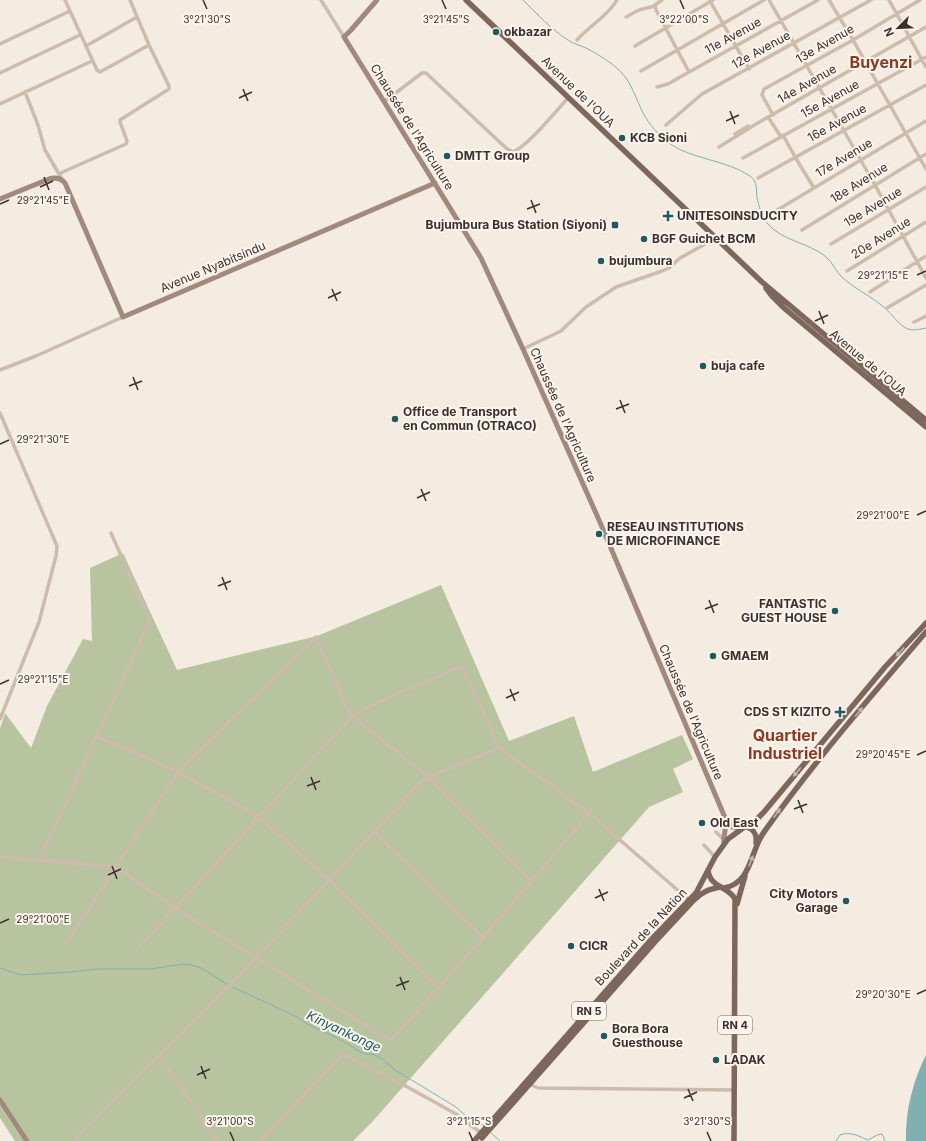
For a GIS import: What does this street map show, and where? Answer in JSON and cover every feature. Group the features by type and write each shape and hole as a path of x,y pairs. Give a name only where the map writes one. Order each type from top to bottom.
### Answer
{"main road":[{"name":"Avenue de l'OUA","path":"466,0 762,282 772,296 926,420"},
{"name":"Avenue de l'OUA","path":"786,306 926,427"},
{"name":"Boulevard de la Nation","path":"474,1141 486,1130 691,900 699,889 724,842 764,812 885,668 926,623"},
{"path":"745,875 762,833 795,789 843,730 926,632"},
{"path":"837,725 843,730"},
{"path":"745,827 751,829 756,835 756,846"},
{"path":"708,870 712,881 722,888"},
{"name":"Boulevard de la Nation","path":"691,900 707,890 736,884 745,875"},
{"name":"RN 4","path":"736,908 745,875"},
{"name":"RN 4","path":"722,888 736,899 734,1141"},
{"name":"Boulevard de la Nation","path":"479,1141 486,1130"}],"street":[{"path":"65,0 80,36 98,72 101,72 149,45"},
{"path":"59,174 126,144 127,141 120,120 168,90 169,86 149,45 130,0"},
{"name":"Chaussée de l'Agriculture","path":"321,0 481,258 599,520 726,820"},
{"path":"344,37 377,0"},
{"path":"577,40 588,28 613,7 617,0"},
{"path":"626,17 639,10 655,5 662,0"},
{"path":"641,71 764,0"},
{"path":"769,0 861,160 926,278"},
{"name":"11e Avenue","path":"657,87 668,84 818,0"},
{"path":"829,0 926,169"},
{"name":"12e Avenue","path":"666,125 702,94 871,0"},
{"path":"889,0 909,37 924,59 926,67"},
{"name":"13e Avenue","path":"772,114 762,95 764,90 920,0"},
{"path":"635,46 711,1 749,69"},
{"path":"655,5 665,28 689,72"},
{"path":"0,44 70,11"},
{"path":"86,46 137,16"},
{"name":"14e Avenue","path":"719,148 772,114 926,27"},
{"path":"0,73 80,36"},
{"name":"15e Avenue","path":"743,158 924,59"},
{"path":"0,104 92,61"},
{"path":"385,101 422,73 426,72 506,148 514,152 528,141 568,98"},
{"name":"16e Avenue","path":"758,178 926,85"},
{"path":"24,92 38,125 45,150 65,183 123,317"},
{"path":"735,134 772,114"},
{"path":"768,117 782,136 814,188"},
{"name":"17e Avenue","path":"774,212 926,121"},
{"name":"18e Avenue","path":"802,230 926,154"},
{"path":"0,200 49,179 54,178 62,180"},
{"name":"Avenue Nyabitsindu","path":"0,370 36,356 435,183"},
{"name":"19e Avenue","path":"831,244 926,188"},
{"name":"20e Avenue","path":"847,271 926,222"},
{"path":"523,349 561,330 586,307 616,287 635,279 662,271 680,258 716,238"},
{"path":"870,292 926,256"},
{"path":"887,308 926,285"},
{"path":"914,322 926,316"},
{"path":"0,413 57,546 56,556 39,622 0,719"},
{"path":"39,860 149,621 111,533"},
{"path":"66,943 178,772 316,638 346,706 352,716 428,777 531,881"},
{"path":"140,946 174,907 259,818 352,716 365,708 462,666 499,748 589,813 691,900"},
{"path":"96,736 178,772 259,818 329,880 439,987"},
{"path":"73,1141 257,958 419,784 428,777 499,748"},
{"path":"0,857 116,867 174,907 390,1040 483,938 589,813"},
{"path":"726,820 732,828 745,827"},
{"path":"724,842 726,820"},
{"path":"375,832 483,938"},
{"path":"716,832 724,842"},
{"path":"704,845 715,857"},
{"path":"260,1141 343,1054 486,1130"},
{"path":"160,1056 217,1141"},
{"path":"528,1083 538,1088 734,1090"},
{"path":"0,1100 27,1141"}],"green space":[{"path":"123,553 177,670 317,636 441,585 509,741 574,716 593,772 682,735 693,759 673,769 683,792 649,807 373,1121 353,1141 15,1141 0,1118 0,729 5,713 31,748 47,706 83,639 92,641 90,568"}],"water":[{"path":"926,1055 926,1141 906,1141 908,1107 917,1075"}],"waterway":[{"path":"523,0 556,32 570,41 601,56 620,71 631,86 645,117 654,130 665,140 687,153 731,166 753,178 762,215 765,221 773,229 787,238 810,247 825,256 841,277 883,306 905,328 913,330 926,328"},
{"name":"Kinyankonge","path":"0,968 20,975 99,969 150,969 184,964 201,968 227,984"},
{"name":"Kinyankonge","path":"233,987 297,1017 309,1025 335,1037 363,1053 375,1055 395,1070 456,1107 467,1117 475,1119 484,1126"},
{"name":"Kinyankonge","path":"491,1133 500,1141"},
{"name":"Kinyankonge","path":"836,1141 840,1135 844,1134 854,1134 868,1140 882,1134 884,1141"}],"place":[{"name":"okbazar","path":"496,32"},
{"name":"KCB Sioni","path":"622,138"},
{"name":"DMTT Group","path":"447,156"},
{"name":"UNITESOINSDUCITY","path":"668,216"},
{"name":"Bujumbura Bus Station (Siyoni)","path":"615,225"},
{"name":"BGF Guichet BCM","path":"644,239"},
{"name":"bujumbura","path":"601,261"},
{"name":"buja cafe","path":"703,366"},
{"name":"Office de Transport en Commun (OTRACO)","path":"395,419"},
{"name":"RESEAU INSTITUTIONS DE MICROFINANCE","path":"599,534"},
{"name":"FANTASTIC GUEST HOUSE","path":"835,611"},
{"name":"GMAEM","path":"713,656"},
{"name":"CDS ST KIZITO","path":"840,712"},
{"name":"Old East","path":"702,823"},
{"name":"City Motors Garage","path":"846,901"},
{"name":"CICR","path":"571,946"},
{"name":"Bora Bora Guesthouse","path":"604,1036"},
{"name":"LADAK","path":"716,1060"}],"district":[{"name":"Buyenzi","path":"881,62"},
{"name":"Quartier Industriel","path":"785,744"}]}
